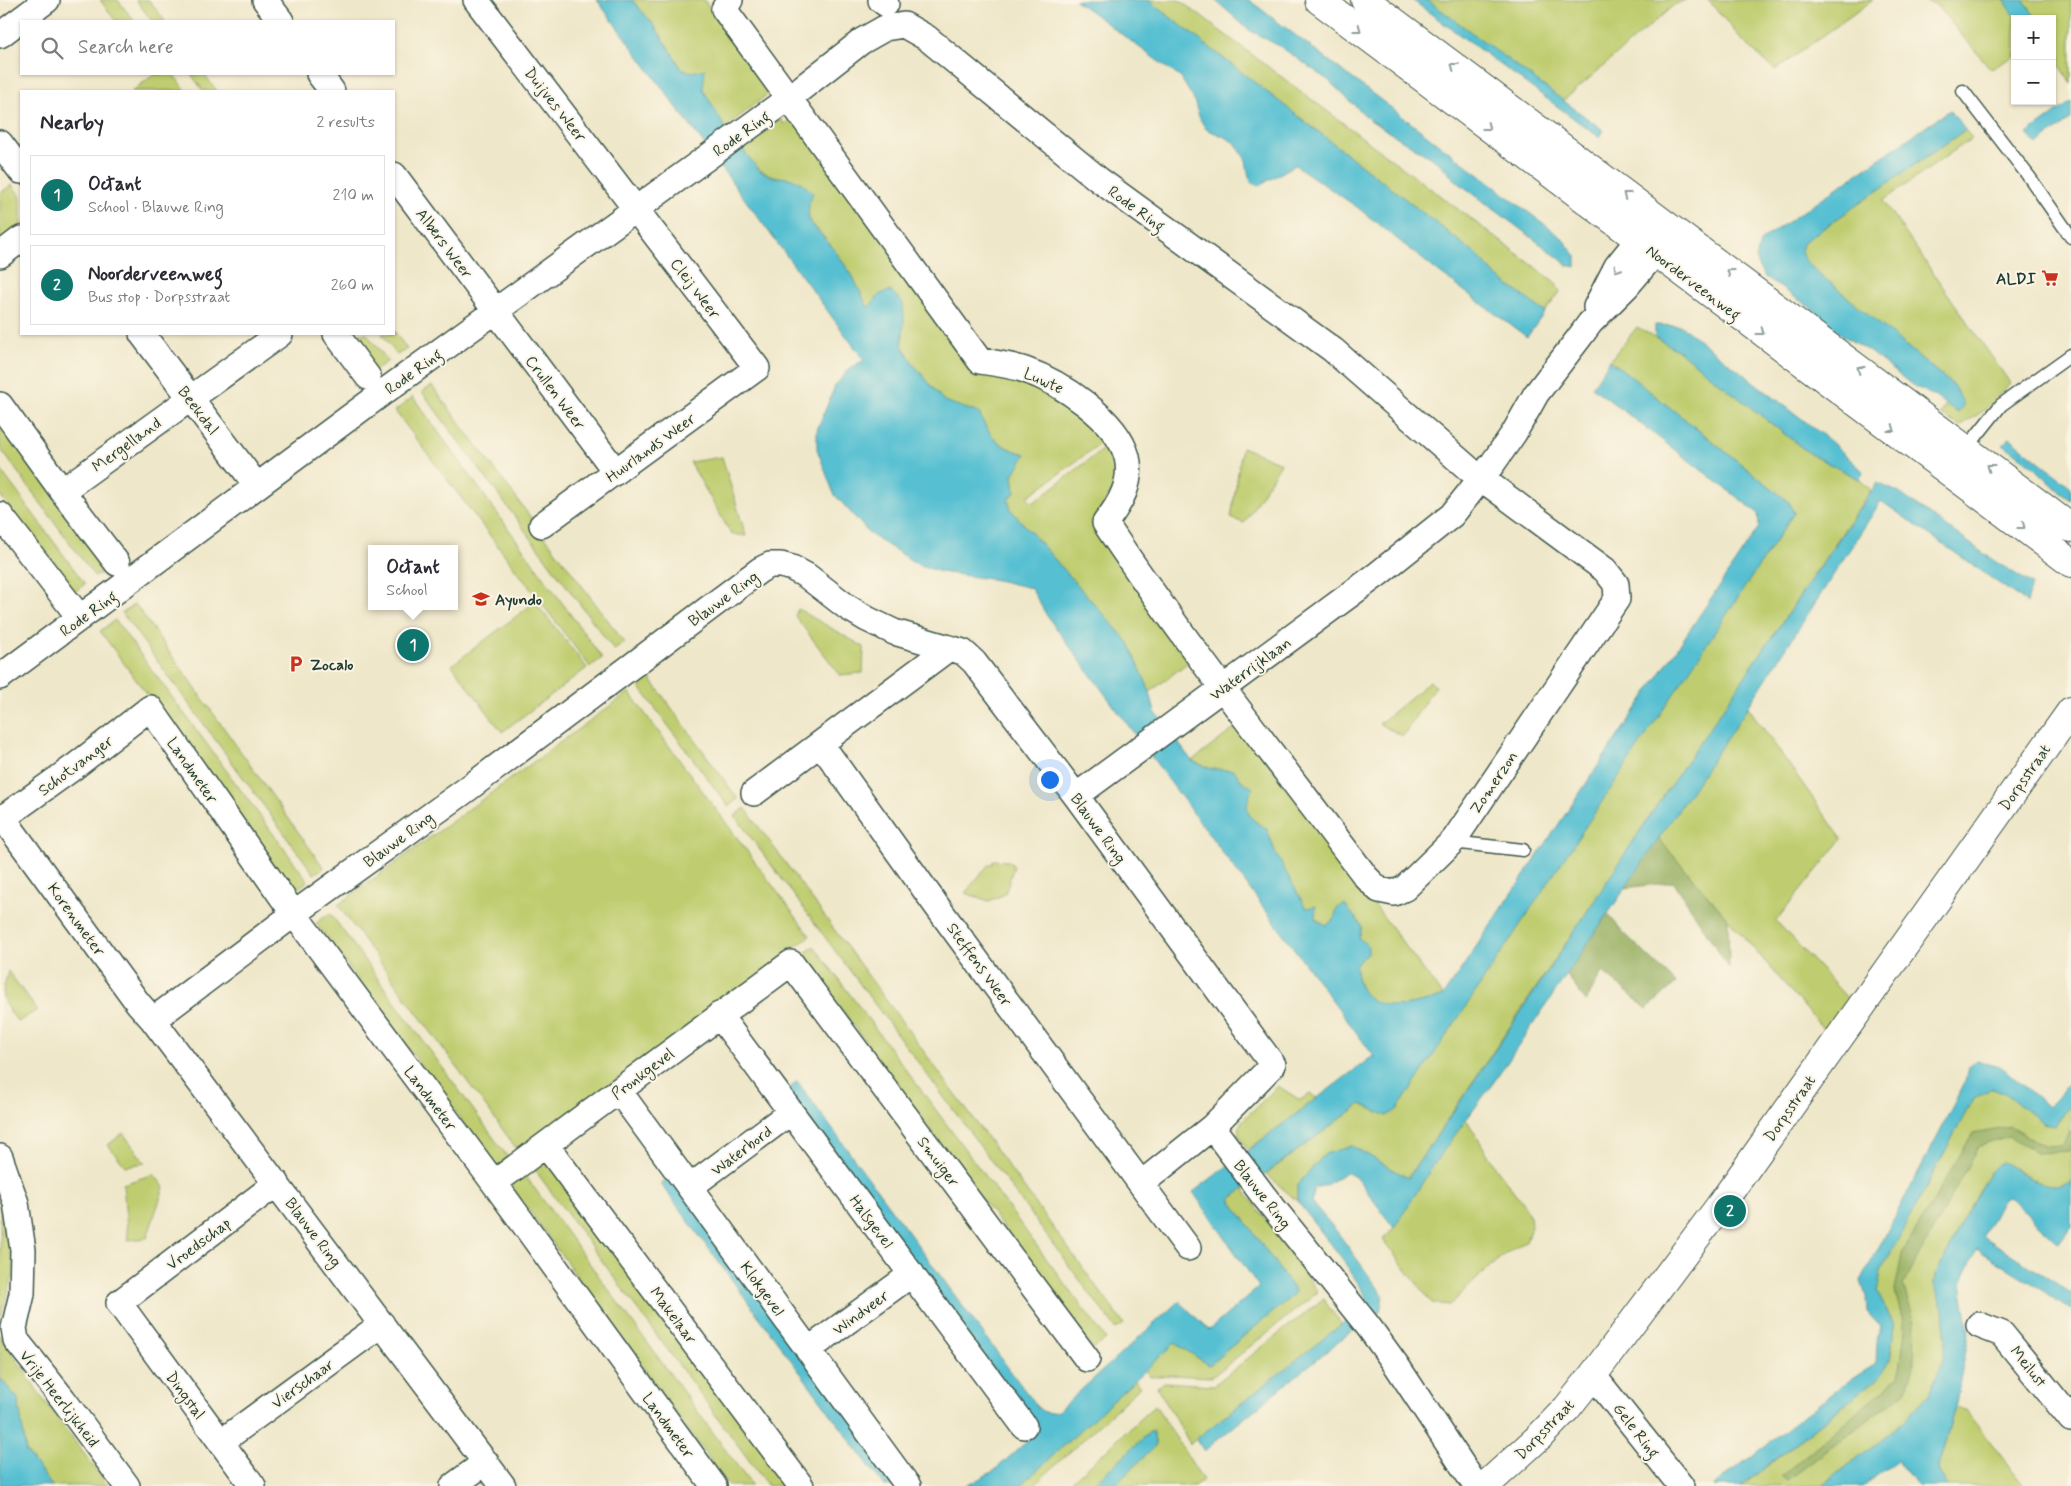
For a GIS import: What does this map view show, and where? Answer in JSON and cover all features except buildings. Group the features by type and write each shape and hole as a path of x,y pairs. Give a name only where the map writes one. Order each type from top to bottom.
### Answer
{"street":[{"path":"20,20 47,0"},
{"path":"265,0 280,20"},
{"name":"Duijves Weer","path":"476,0 636,208"},
{"path":"730,0 724,9 789,98"},
{"name":"Noorderveenweg","path":"1319,0 2071,563"},
{"name":"Noorderveenweg","path":"1365,0 2071,528"},
{"path":"0,35 20,20"},
{"name":"Rode Ring","path":"0,677 636,208 789,98 862,41 885,28 904,25 927,38 1098,179 1333,350 1475,474"},
{"path":"320,75 331,90"},
{"name":"Luwte","path":"789,98 980,361 1024,370 1050,380 1091,408 1121,442 1127,457 1126,485 1122,498 1105,523 1137,572 1223,687"},
{"path":"0,143 20,170"},
{"name":"Albers Weer","path":"395,176 496,312"},
{"name":"Cleij Weer","path":"636,208 757,368"},
{"name":"Waterrijklaan","path":"1076,796 1423,540 1475,474 1510,419 1536,394 1584,330 1617,266 1647,247 1664,225"},
{"path":"0,255 20,240"},
{"name":"Crullen Weer","path":"496,312 616,472"},
{"name":"Beekdal","path":"143,335 258,486"},
{"name":"Mergelland","path":"62,491 279,335"},
{"path":"337,335 368,377"},
{"name":"Huurlands Weer","path":"542,525 757,368"},
{"path":"0,405 117,563"},
{"name":"Zomerzon","path":"1223,687 1366,877 1379,890 1394,893 1405,888 1454,840 1617,599 1616,584 1605,570 1475,474"},
{"path":"0,515 80,618"},
{"name":"Blauwe Ring","path":"503,1486 154,1020 294,914 466,790 760,570 770,565 781,565 799,572 847,607 894,632 963,652 974,662 1076,796 1273,1065 1212,1128 1368,1326 1397,1366 1476,1486"},
{"path":"754,793 949,648"},
{"name":"Landmeter","path":"150,708 294,914 494,1183 714,1486"},
{"name":"Schotvanger","path":"2,819 74,767 150,708"},
{"name":"Dorpsstraat","path":"1485,1486 1539,1437 1593,1375 1719,1207 2071,711"},
{"name":"Steffens Weer","path":"821,744 936,905 1188,1248"},
{"name":"Korenmeter","path":"2,819 138,1003 154,1020"},
{"name":"Pronkgevel","path":"494,1183 791,963"},
{"name":"Smuiger","path":"791,963 1087,1359"},
{"name":"Halsgevel","path":"719,1015 1024,1426"},
{"name":"Klokgevel","path":"619,1091 908,1486"},
{"name":"Waterbord","path":"690,1187 791,1112"},
{"path":"1142,1183 1212,1128"},
{"name":"Makelaar","path":"546,1145 801,1486"},
{"name":"Vrije Heerlijkheid","path":"0,1157 16,1203 23,1250 22,1294 14,1328 16,1340 128,1486"},
{"name":"Vroedschap","path":"119,1303 277,1184"},
{"name":"Windveer","path":"808,1350 912,1274"},
{"name":"Dingstal","path":"119,1303 253,1486"},
{"name":"Vierschaar","path":"221,1442 382,1324"},
{"name":"Meilust","path":"1979,1325 2002,1334 2071,1419"},
{"name":"Gele Ring","path":"1593,1375 1681,1486"},
{"path":"453,1486 486,1462"}],"lane":[{"path":"1963,91 2030,178 2071,237"},
{"path":"1966,449 2001,405 2071,355"},
{"path":"1454,840 1461,843 1523,850"}],"green space":[{"path":"100,0 118,0 133,20 115,20"},
{"path":"136,0 149,0 164,20 151,20"},
{"path":"632,0 704,0 769,93 725,128 692,72 682,69 654,25"},
{"path":"1148,0 1179,0 1555,282 1560,292 1545,312 1496,276 1478,256"},
{"path":"1427,0 1686,0 1674,5 1563,101"},
{"path":"1708,0 1873,0 1775,70 1742,40"},
{"path":"1920,0 2004,0 2014,15 2011,15 2011,58 1991,69 1935,4"},
{"path":"2023,0 2071,0 2071,84 2057,62 2061,59 2056,50 2056,15 2034,15"},
{"path":"154,75 174,75 185,90 133,90"},
{"path":"192,75 205,75 216,90 202,90"},
{"path":"796,116 978,369 1044,386 1108,438 1027,497 1033,503 1111,443 1121,474 1103,507 1091,522 1191,660 1150,692 1129,643 1011,510 1008,499 1015,493 1013,475 1025,454 1016,452 996,440 987,429 979,413 944,401 914,365 902,345 904,318 868,308 852,275 833,248 808,219 809,204 789,178 773,176 762,171 743,150 781,119 784,124"},
{"path":"1965,130 1972,138 1883,201 2010,383 1985,410 1960,426 1941,415 1945,404 1958,413 1953,385 1810,266 1801,251 1805,241"},
{"path":"12,185 20,196 20,227 0,241 0,193"},
{"path":"1637,327 1679,351 1810,454 1859,479 1871,490 1408,1178 1352,1146 1297,1185 1297,1201 1266,1174 1361,1104 1387,1116 1794,513 1789,502 1610,360"},
{"path":"395,332 407,349 397,355 383,335 395,335"},
{"path":"347,335 368,335 388,361 374,371"},
{"path":"432,386 625,643 614,650 422,392"},
{"path":"413,397 602,658 590,667 395,411"},
{"path":"0,417 110,567 95,577 0,448"},
{"path":"1242,447 1281,463 1244,523 1231,518"},
{"path":"722,457 746,536 731,534 690,462"},
{"path":"0,469 85,584 73,593 0,495"},
{"path":"535,602 587,668 502,732 452,665"},
{"path":"135,604 324,868 314,874 122,613"},
{"path":"798,609 864,647 863,673 840,675 795,616"},
{"path":"115,620 308,881 293,892 100,631"},
{"path":"649,677 738,799 728,806 638,685"},
{"path":"1430,681 1435,686 1403,736 1379,724"},
{"path":"629,692 810,936 519,1152 338,905"},
{"path":"1748,707 1842,839 1776,921 1849,1000 1826,1032 1658,838"},
{"path":"1239,725 1443,996 1425,1002 1394,1006 1375,1002 1364,994 1358,982 1355,965 1367,953 1359,938 1362,926 1334,919 1326,926 1316,918 1290,883 1267,829 1255,821 1248,812 1247,802 1252,788 1241,780 1234,770 1211,769 1192,761"},
{"path":"745,808 1124,1324 1116,1329 735,816"},
{"path":"1658,838 1728,919 1729,968 1674,882 1624,888"},
{"path":"994,860 1009,861 1014,866 1005,894 989,901 965,893 989,864 992,864"},
{"path":"330,913 509,1159 496,1167 316,923"},
{"path":"1607,913 1623,932 1676,983 1647,1009 1602,971 1586,1002 1566,974"},
{"path":"814,946 1106,1339 1093,1349 802,956"},
{"path":"8,971 37,1010 18,1022 3,999"},
{"path":"1278,1086 1300,1100 1310,1094 1317,1098 1248,1150 1238,1135 1241,1122"},
{"path":"1992,1088 2007,1094 2043,1123 2055,1126 2071,1104 2071,1181 2057,1185 2044,1184 2018,1170 1998,1164 1990,1172 1956,1231 1950,1248 1935,1275 1934,1284 1943,1309 1946,1343 1942,1364 1928,1395 1903,1422 1822,1486 1742,1486 1881,1376 1890,1361 1894,1325 1877,1292 1881,1271 1973,1099"},
{"path":"1466,1119 1496,1168 1522,1202 1530,1217 1531,1227 1526,1242 1505,1254 1450,1305 1432,1303 1383,1240 1394,1228 1436,1161"},
{"path":"2010,1126 2045,1146 2062,1145 2071,1130 2071,1147 2068,1151 2038,1153 2008,1137 1978,1147 1903,1285 1915,1322 1914,1362 1905,1392 1788,1480 1781,1476 1899,1377 1905,1330 1895,1291 1902,1254 1973,1133"},
{"path":"123,1133 145,1163 125,1166 108,1145"},
{"path":"545,1156 792,1486 768,1486 532,1166"},
{"path":"154,1174 164,1187 147,1238 128,1240 123,1184"},
{"path":"524,1174 752,1486 729,1486 510,1184"},
{"path":"0,1188 14,1273 0,1319"},
{"path":"1244,1189 1318,1292 1212,1377 1170,1375 1150,1377 1145,1370 1175,1343 1209,1365 1296,1293 1230,1199"},
{"path":"1323,1299 1342,1325 1190,1444 1157,1387 1164,1382 1214,1385"},
{"path":"0,1335 43,1399 108,1486 52,1486 26,1452 18,1399 0,1378"},
{"path":"1135,1380 1140,1387 1033,1486 1020,1486"},
{"path":"1155,1405 1203,1480 1196,1486 1114,1486 1156,1445 1152,1430 1091,1486 1067,1486"},
{"path":"1955,1408 1966,1410 2024,1486 1948,1486 1938,1467"}],"water":[{"path":"597,0 632,0 654,25 682,69 692,72 705,69 703,89 725,128 760,171 774,177 789,178 802,183 813,193 809,204 808,220 833,248 852,275 868,308 880,294 891,291 903,303 902,345 914,365 944,401 979,413 987,429 996,440 1017,452 1026,454 1013,475 1015,493 1008,499 1011,510 1129,643 1150,692 1155,712 1192,761 1211,769 1234,770 1241,780 1253,788 1248,802 1248,812 1255,821 1267,829 1275,852 1306,908 1316,906 1315,919 1326,926 1334,919 1337,908 1345,905 1362,926 1359,938 1368,946 1368,953 1355,965 1356,974 1362,990 1376,1002 1385,1005 1405,1006 1443,996 1759,527 1758,513 1592,387 1610,360 1789,502 1794,513 1397,1110 1387,1116 1361,1104 1230,1199 1296,1293 1209,1365 1175,1343 1020,1486 966,1486 995,1470 1035,1434 1034,1425 787,1091 797,1081 1037,1407 1049,1413 1058,1411 1179,1301 1209,1330 1259,1287 1193,1192 1373,1056 1376,1059 1047,616 1031,588 997,580 940,572 917,564 870,534 834,494 817,449 817,430 835,386 849,369 864,360"},
{"path":"1075,0 1148,0 1478,256 1496,276 1545,312 1527,337 1441,274 1357,207 1295,165 1259,186 1252,183 1246,160 1236,144 1206,129 1200,119 1193,98 1181,78"},
{"path":"1215,0 1249,0 1561,237 1576,256 1576,267 1568,265 1455,180 1439,163 1370,120 1328,80 1281,47 1249,30"},
{"path":"1412,0 1427,0 1441,10 1603,130 1599,137"},
{"path":"2004,0 2023,0 2034,15 2014,15"},
{"path":"2071,102 2071,119 2037,145 2027,134"},
{"path":"1950,110 1965,130 1805,241 1801,251 1810,266 1953,385 1964,404 1958,413 1934,396 1912,385 1870,352 1842,335 1814,310 1765,277 1756,259 1760,242 1770,234"},
{"path":"1655,325 1681,326 1828,439 1864,472 1859,479 1810,454 1679,351 1655,337"},
{"path":"2010,438 2071,487 2071,500 2032,465 2003,444"},
{"path":"1877,483 1898,492 1996,562 2032,584 2027,603 1881,501 1748,707 1496,1079 1436,1161 1394,1228 1357,1178 1346,1172 1326,1185 1314,1188 1312,1202 1338,1233 1383,1295 1380,1312 1344,1337 1204,1451 1196,1439 1366,1305 1367,1297 1341,1257 1297,1201 1297,1185 1325,1154 1352,1146 1408,1178 1525,1006 1655,808"},
{"path":"1976,1060 2003,1068 2048,1107 2071,1081 2071,1104 2055,1126 2043,1123 2007,1094 1992,1088 1973,1099 1881,1271 1877,1292 1894,1325 1890,1361 1881,1376 1741,1486 1713,1486 1850,1380 1876,1364 1880,1326 1867,1312 1866,1296 1861,1281 1965,1082 1968,1067"},
{"path":"2002,1162 2043,1184 2052,1185 2071,1181 2071,1226 2059,1243 2008,1197 2002,1200 1983,1236 2071,1293 2071,1310 1977,1249 1961,1283 1969,1333 1955,1408 1938,1467 1948,1486 1917,1486 1898,1460 1863,1486 1822,1486 1903,1422 1928,1395 1942,1364 1946,1343 1943,1309 1934,1284 1935,1275 1950,1248 1956,1231 1990,1172"},
{"path":"671,1177 903,1486 884,1486 661,1184"},
{"path":"0,1378 18,1399 26,1452 52,1486 0,1485"},
{"path":"1152,1430 1156,1445 1114,1486 1091,1486"}],"place":[{"name":"ALDI","path":"2050,278"},
{"name":"Ayundo","path":"481,599"},
{"name":"Octant","path":"413,645"},
{"name":"Zocalo","path":"296,664"},
{"name":"Noorderveenweg","path":"1730,1211"}]}
